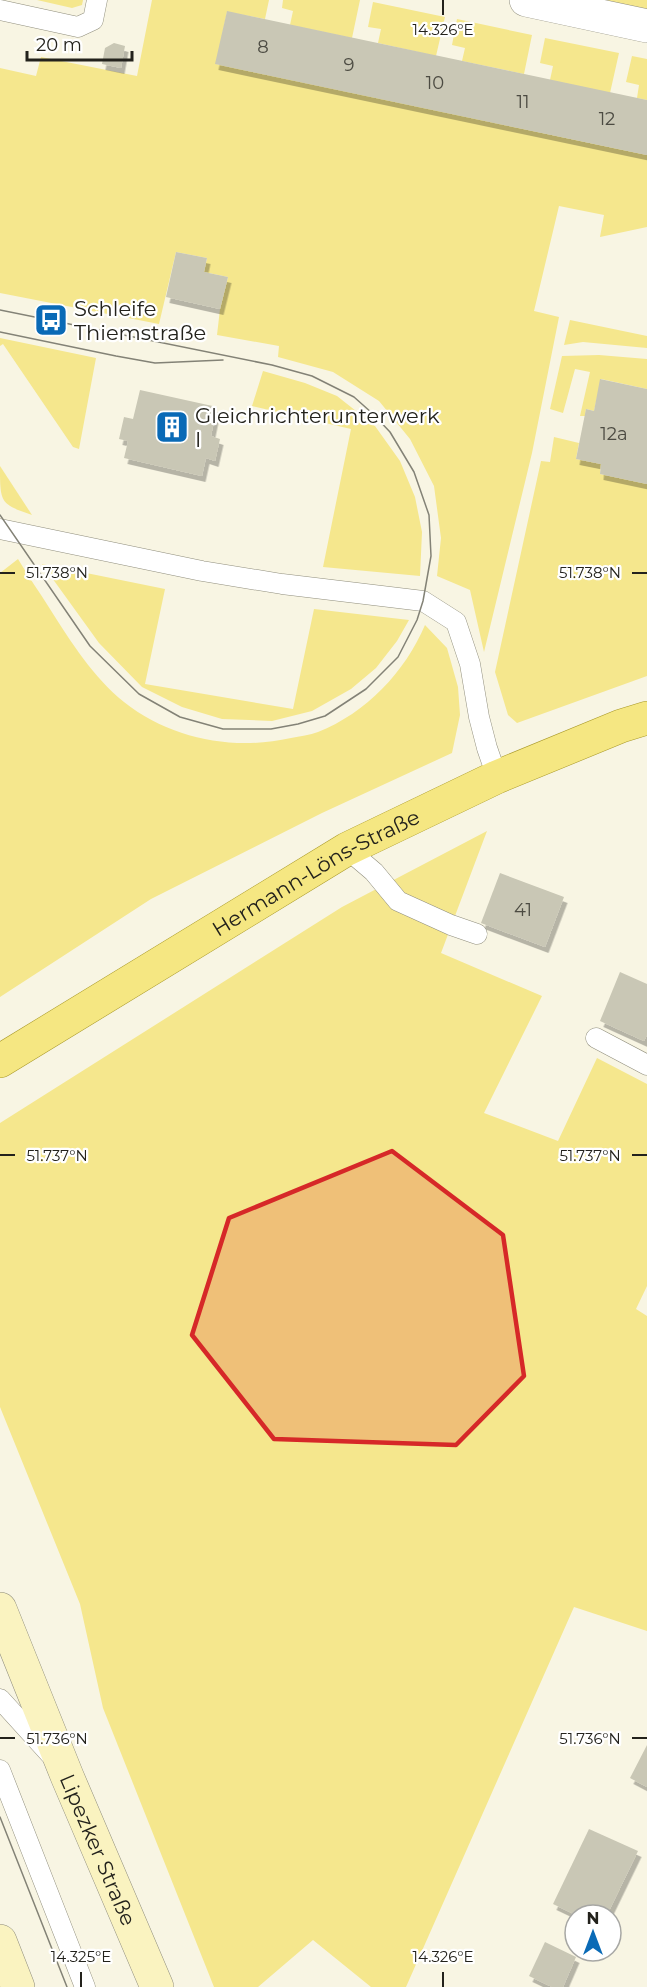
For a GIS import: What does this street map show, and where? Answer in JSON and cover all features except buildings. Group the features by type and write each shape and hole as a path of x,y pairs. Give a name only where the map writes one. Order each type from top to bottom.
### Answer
{"main road":[{"name":"Hermann-Löns-Straße","path":"0,1061 347,849 497,777 621,726 647,718"},
{"name":"Lipezker Straße","path":"0,1609 66,1772 158,1987"},
{"path":"0,1941 18,1987"}],"street":[{"path":"526,0 647,27"}],"lane":[{"path":"0,10 78,27 93,20 97,0"},
{"path":"0,529 214,573 282,584 423,601 456,622 470,664 479,717 497,777"},
{"path":"347,849 374,872 398,901 477,934"},
{"path":"596,1038 647,1065"},
{"path":"0,1699 66,1772"},
{"path":"0,1770 86,1987"}],"highlighted area":[{"path":"392,1151 503,1235 524,1376 456,1445 274,1439 192,1335 229,1218"}],"shaded area":[{"path":"37,0 83,0 82,5 72,8"},
{"path":"152,0 269,0 265,19 227,12 216,64 647,155 647,227 600,237 604,215 559,206 534,311 559,317 532,453 484,652 470,590 437,576 441,538 434,486 410,439 379,401 333,372 278,357 279,346 217,335 220,309 228,277 204,272 207,258 176,252 159,324 0,293 0,68 36,76 41,57 137,76"},
{"path":"283,0 360,0 352,38 290,25 293,11 282,8"},
{"path":"585,0 647,0 647,13"},
{"path":"373,2 445,17 436,56 378,43 381,29 368,27"},
{"path":"457,19 532,35 524,74 462,61 465,48 452,45"},
{"path":"545,38 619,53 610,93 550,80 553,66 540,63"},
{"path":"632,56 647,59 647,100 637,98 639,85 626,82"},
{"path":"570,320 647,336 647,348 583,342 564,345"},
{"path":"0,338 96,358 79,449 73,447 3,344 0,346"},
{"path":"599,355 647,359 647,389 601,379 594,411 586,409 585,416 580,416 590,372 575,369 563,413 550,409 562,356"},
{"path":"263,371 305,383 337,396 375,426 400,461 415,497 422,532 420,576 323,567 351,429 252,406"},
{"path":"554,437 579,443 576,459 601,464 600,474 647,484 647,676 517,723 508,715 495,672 541,461 550,462"},
{"path":"0,466 32,515 14,508 4,500 0,488"},
{"path":"18,559 74,646 102,682 142,715 182,733 203,739 247,743 269,742 312,734 336,724 368,702 382,689 407,659 425,625 447,648 458,687 460,715 452,753 322,813 151,899 0,997 0,573"},
{"path":"42,564 165,589 145,684 293,709 314,609 409,620 397,641 376,668 351,689 312,711 272,721 222,719 182,707 142,687 99,643"},
{"path":"487,831 441,953 542,996 484,1113 558,1141 597,1058 647,1084 647,1286 636,1309 647,1316 647,1631 574,1607 406,1987 371,1987 313,1940 258,1987 214,1987 103,1708 80,1604 0,1407 0,1123 342,907"}],"tram line":[{"path":"0,310 272,365 312,376 354,397 390,432 414,472 429,515 431,556 423,601 417,620 398,657 366,689 325,716 298,724 271,729 223,729 180,717 139,694 90,646 0,515"},
{"path":"0,332 155,363 223,360"},
{"path":"0,1817 67,1987"}],"place":[{"name":"Schleife Thiemstraße","path":"51,320"},
{"name":"Gleichrichterunterwerk I","path":"172,427"}]}
